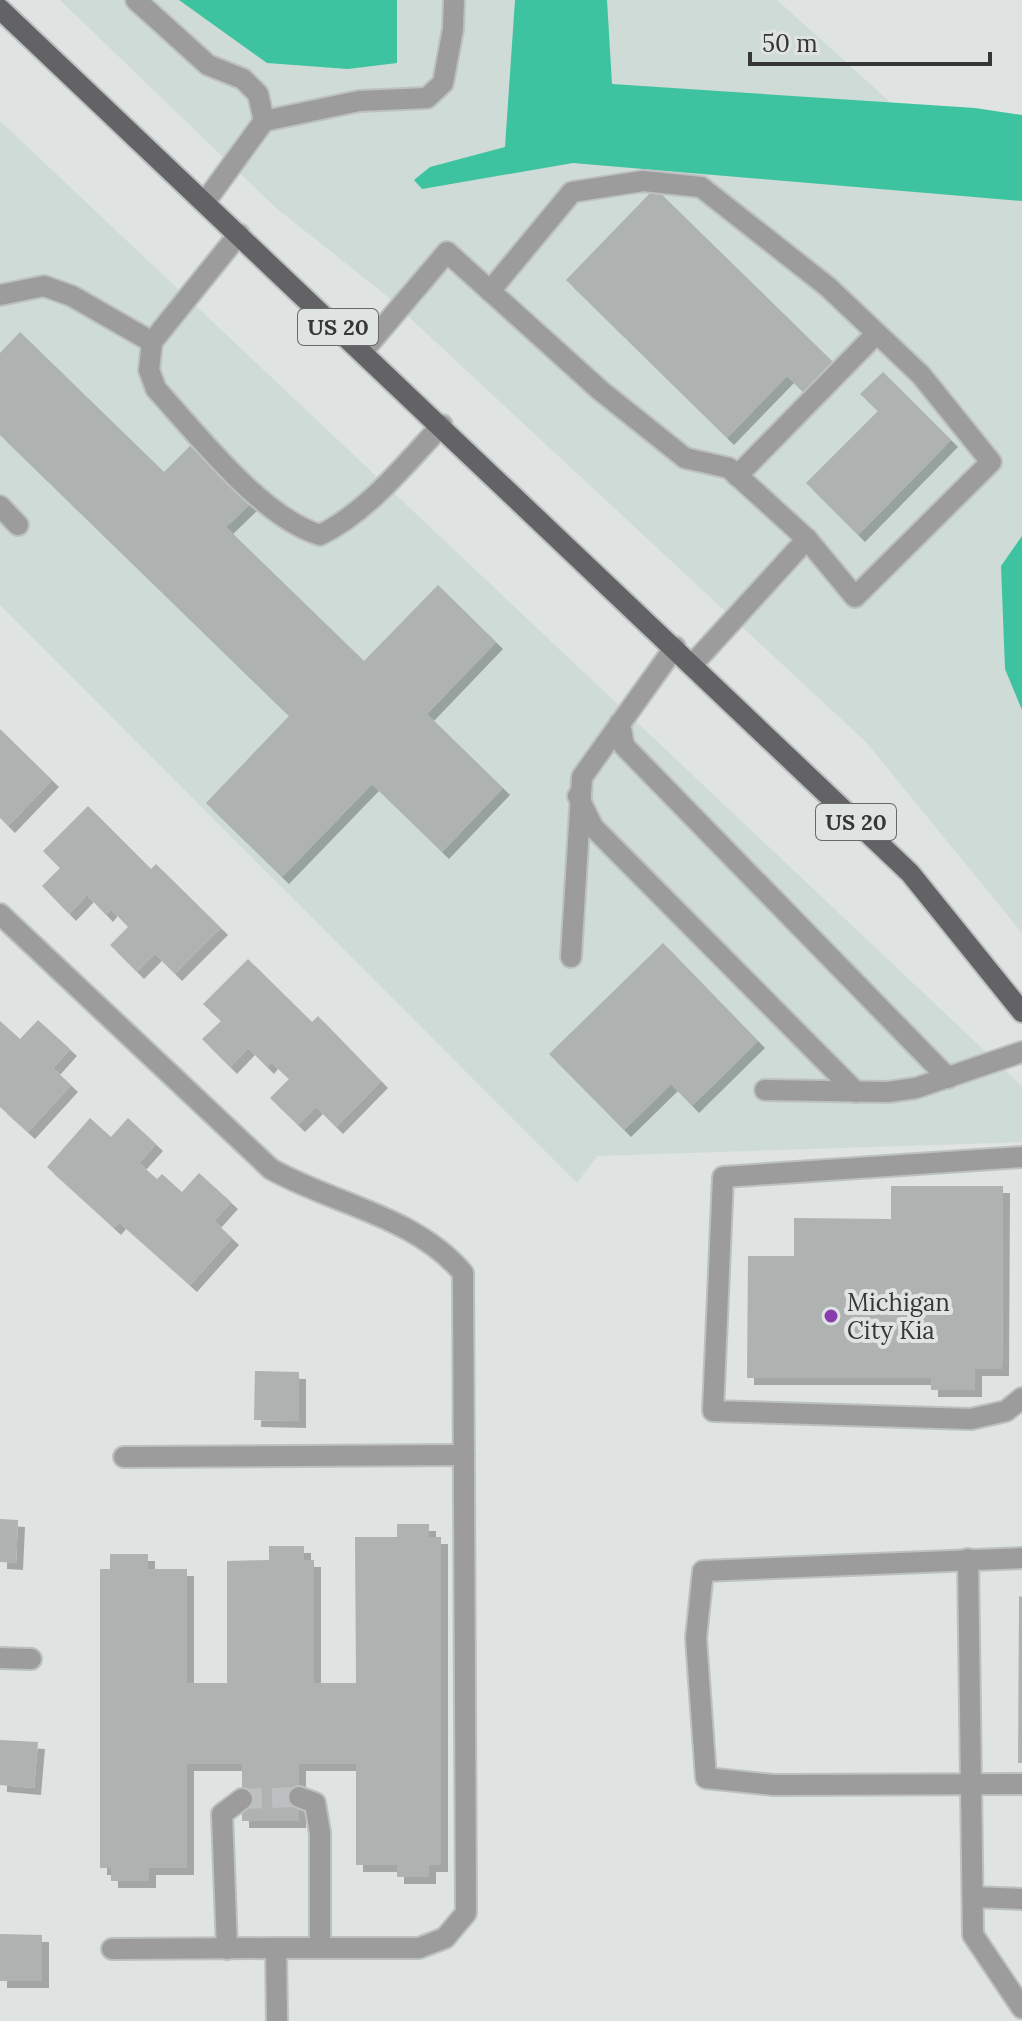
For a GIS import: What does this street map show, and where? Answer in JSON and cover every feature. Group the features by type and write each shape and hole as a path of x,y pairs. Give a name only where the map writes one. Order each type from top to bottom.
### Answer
{"main road":[{"name":"US 20","path":"3,18 205,202 442,425 910,873 1022,1012"}],"street":[{"path":"136,0 208,65 243,79 258,94 264,121"},
{"path":"205,202 264,121 359,101 427,98 443,83 453,29 454,0"},
{"path":"363,351 447,252 490,291 601,391 685,458 729,468 807,539 855,597 991,462 921,375 828,287 701,187 643,181 572,192 490,291"},
{"path":"239,234 152,342 149,370 156,389 271,508 297,528 320,535 342,525 442,425"},
{"path":"0,295 44,286 72,296 152,342"},
{"path":"737,476 876,334"},
{"path":"0,506 18,525"},
{"path":"692,665 807,539"},
{"path":"571,957 578,796 582,777 675,647"},
{"path":"620,723 624,746 948,1078"},
{"path":"578,796 593,827 856,1092"},
{"path":"0,914 271,1169 307,1189 417,1232 444,1250 463,1273 466,1913 445,1938 419,1948 112,1949"},
{"path":"765,1090 856,1092 916,1088 1022,1052"},
{"path":"1022,1157 723,1177 713,1411 971,1419 1006,1411 1022,1398"},
{"path":"124,1457 464,1455"},
{"path":"1022,1558 703,1571 696,1638 706,1778 774,1785 1022,1784"},
{"path":"968,1559 973,1935 1022,2008"},
{"path":"0,1658 31,1659"},
{"path":"299,1797 315,1803 320,1833 320,1948"},
{"path":"227,1949 222,1814 242,1799"},
{"path":"973,1897 1022,1899"},
{"path":"276,1948 277,2021"}],"shaded area":[{"path":"60,0 777,0 911,121 1022,136 1022,933 866,742 382,292 276,208"},
{"path":"0,121 1022,1086 1022,1142 597,1156 577,1183 0,605"}],"green space":[{"path":"179,0 397,0 397,63 348,69 267,63"},
{"path":"515,0 607,0 612,84 975,108 1022,115 1022,201 573,163 422,189 414,180 430,167 505,147"},
{"path":"1022,536 1022,710 1005,669 1001,566"}],"building":[{"path":"655,188 835,364 805,394 787,376 727,438 566,280"},
{"path":"20,332 164,472 190,446 250,504 226,527 364,661 438,585 496,642 427,714 503,788 442,852 372,784 282,877 206,803 289,716 0,435 0,353"},
{"path":"883,372 951,440 858,535 806,483 878,411 860,394"},
{"path":"0,729 52,780 8,826 0,818"},
{"path":"88,806 151,869 156,864 221,928 175,974 155,954 137,972 110,945 128,927 111,909 106,915 87,895 69,914 42,886 60,868 43,851"},
{"path":"663,943 758,1041 692,1106 671,1084 624,1130 549,1054"},
{"path":"248,959 312,1022 318,1016 381,1081 336,1127 316,1107 298,1125 270,1098 289,1079 271,1062 267,1067 248,1048 230,1067 202,1039 221,1021 203,1004"},
{"path":"38,1020 70,1049 53,1068 71,1085 28,1132 0,1107 0,1021 20,1039"},
{"path":"90,1118 111,1137 128,1118 156,1144 139,1163 157,1179 162,1174 182,1192 199,1173 231,1202 214,1221 232,1238 190,1285 119,1222 114,1228 47,1167"},
{"path":"891,1186 1003,1186 1002,1369 975,1369 975,1390 931,1390 931,1378 747,1378 748,1256 794,1256 794,1218 891,1219"},
{"path":"255,1371 299,1372 299,1421 254,1420"},
{"path":"0,1519 18,1520 16,1563 0,1562"},
{"path":"397,1524 429,1524 429,1537 441,1537 441,1865 429,1865 429,1877 397,1877 397,1865 356,1865 356,1764 299,1764 299,1821 242,1821 242,1764 187,1764 187,1868 149,1868 149,1881 111,1881 111,1868 100,1868 100,1569 110,1569 110,1554 148,1554 148,1569 187,1569 187,1683 227,1683 227,1561 269,1560 269,1546 304,1546 304,1560 314,1560 314,1683 356,1683 355,1537 397,1537"},
{"path":"1019,1596 1022,1597 1022,1763 1018,1763"},
{"path":"0,1740 38,1742 34,1788 0,1785"},
{"path":"0,1934 42,1935 42,1981 0,1981"}],"tunnel":[{"path":"242,1799 299,1797"}],"place":[{"name":"Michigan City Kia","path":"831,1316"}]}
